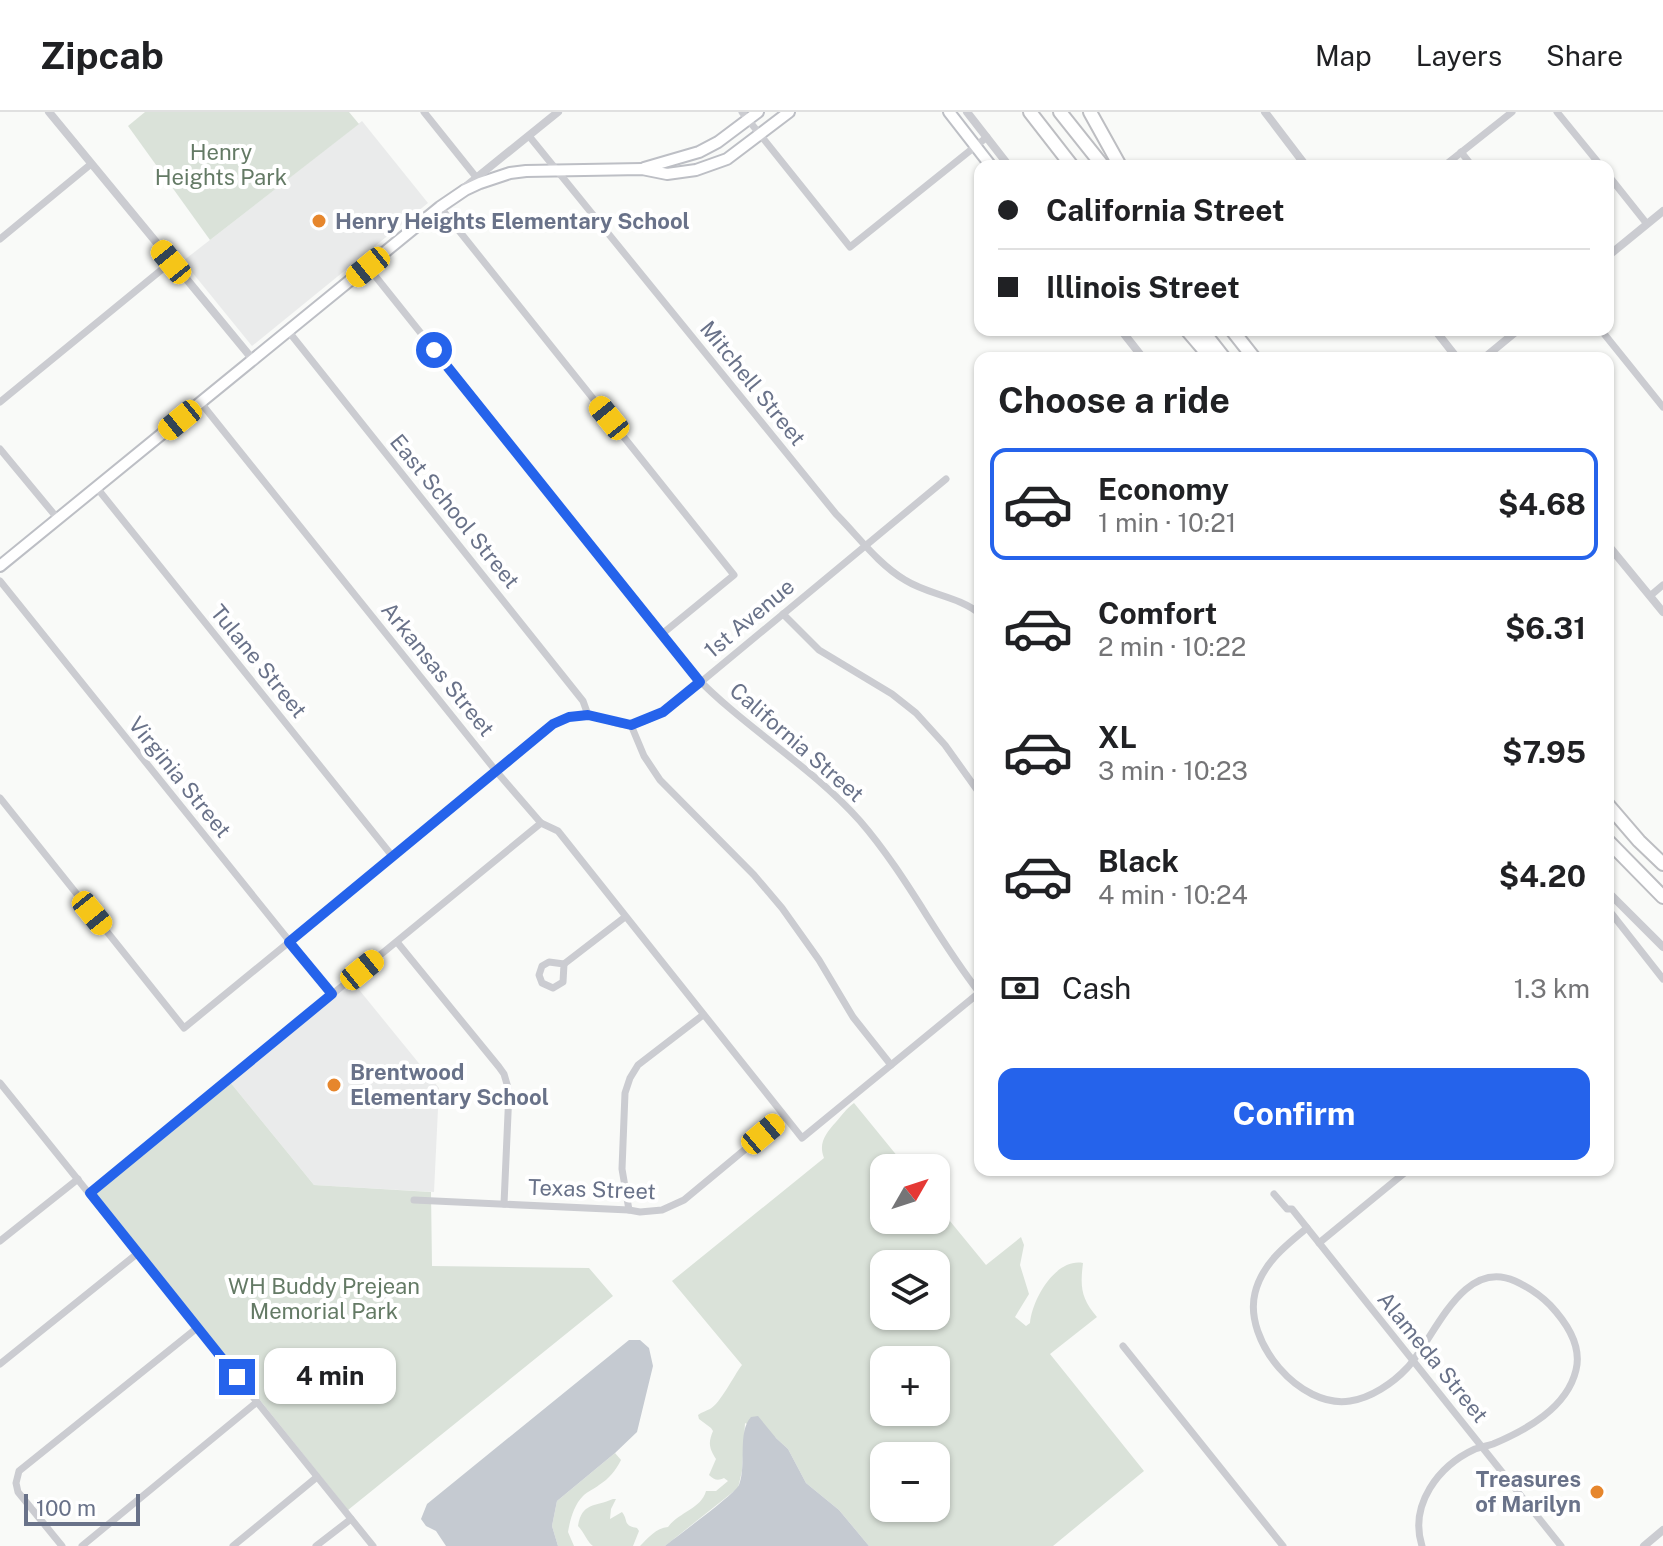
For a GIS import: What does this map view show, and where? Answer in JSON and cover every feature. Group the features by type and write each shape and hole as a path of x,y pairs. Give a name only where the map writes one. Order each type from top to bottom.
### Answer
{"highway":[{"path":"1030,112 1067,160"},
{"path":"1060,112 1098,160"},
{"path":"1090,112 1117,160"},
{"path":"1192,336 1206,352"},
{"path":"1207,336 1219,352"},
{"path":"1237,336 1249,352"},
{"path":"1614,812 1663,864"},
{"path":"1614,847 1663,897"}],"main road":[{"path":"642,169 699,152 718,142 745,116 758,112"},
{"path":"0,566 440,207 479,180 526,171 642,169 667,174 696,170 727,159 789,112"},
{"path":"949,112 986,160"}],"street":[{"path":"49,112 254,361"},
{"path":"424,112 479,180 558,112"},
{"path":"967,112 1004,160"},
{"path":"1451,160 1512,112"},
{"path":"1557,112 1596,160"},
{"path":"1268,113 1302,160"},
{"path":"745,116 850,247 987,137"},
{"name":"Mitchell Street","path":"529,136 827,503 866,545 904,580 962,602 974,610"},
{"path":"1461,152 1467,160"},
{"path":"0,239 91,164"},
{"path":"1614,183 1647,224"},
{"path":"440,207 734,575 662,634"},
{"path":"1614,251 1663,211"},
{"path":"0,402 171,262"},
{"name":"California Street","path":"368,267 700,682 825,787 859,820 898,870 941,940 974,984"},
{"name":"East School Street","path":"289,332 583,701 588,715"},
{"path":"1126,336 1138,352"},
{"path":"1440,336 1452,352"},
{"path":"1491,352 1511,336"},
{"path":"1606,336 1663,407"},
{"name":"Arkansas Street","path":"201,403 496,771 541,823 558,831 802,1138 891,1065"},
{"path":"0,449 58,519"},
{"name":"1st Avenue","path":"631,725 663,712 946,479"},
{"name":"Tulane Street","path":"97,488 393,857"},
{"path":"1614,552 1663,612"},
{"name":"Virginia Street","path":"0,581 332,994"},
{"path":"1650,596 1663,585"},
{"path":"783,614 819,650 892,694 916,713 945,745 974,786"},
{"path":"0,798 184,1028 553,724 569,717 588,715 631,725 644,756 660,780 776,901 819,960 853,1017 891,1065 974,997"},
{"path":"90,1193 541,823"},
{"path":"1614,899 1663,947"},
{"path":"564,964 625,917"},
{"path":"1614,917 1663,979"},
{"path":"397,942 499,1067 507,1081 504,1204"},
{"path":"629,1210 622,1169 625,1093 630,1078 638,1065 703,1015"},
{"path":"0,1083 373,1546"},
{"name":"Texas Street","path":"414,1200 640,1212 662,1210 684,1200 784,1117"},
{"path":"1319,1243 1401,1176"},
{"path":"0,1241 78,1179"},
{"name":"Alameda Street","path":"1274,1194 1287,1209 1292,1209 1561,1546"},
{"path":"1307,1228 1272,1260 1260,1279 1254,1295 1254,1314 1264,1344 1280,1368 1301,1389 1317,1398 1325,1401 1359,1400 1403,1373 1457,1297 1482,1279 1500,1277 1521,1284 1548,1302 1570,1333 1577,1355 1576,1370 1568,1390 1552,1409 1531,1424 1508,1437 1475,1449 1438,1476 1428,1491 1419,1517 1422,1546"},
{"path":"0,1364 138,1253"},
{"path":"62,1546 18,1492 16,1477 19,1471 197,1328"},
{"path":"1123,1346 1283,1546"},
{"path":"82,1546 257,1402"},
{"path":"233,1546 317,1477"},
{"path":"316,1546 351,1519"},
{"path":"1644,1546 1663,1530"}],"shaded area":[{"name":"Henry Heights Elementary School","path":"362,121 428,203 252,346 183,261"},
{"name":"Brentwood Elementary School","path":"352,981 439,1088 434,1192 314,1185 230,1082"},
{"path":"629,1340 640,1340 649,1348 653,1366 637,1432 557,1501 552,1526 558,1546 446,1546 436,1531 421,1519 427,1504"},
{"path":"758,1416 788,1449 806,1483 839,1510 869,1546 665,1546 739,1485 744,1431 751,1417"}],"green space":[{"name":"Henry Heights Park","path":"145,112 349,112 359,124 210,240 128,126"},
{"name":"WH Buddy Prejean Memorial Park","path":"230,1082 314,1185 431,1192 432,1266 589,1268 613,1296 348,1510 94,1193"},
{"path":"854,1103 896,1154 870,1154 870,1234 950,1234 950,1221 986,1265 1021,1237 1024,1245 1020,1265 1029,1294 1015,1317 1026,1326 1030,1323 1040,1293 1054,1274 1073,1263 1083,1263 1083,1292 1097,1317 1050,1354 1144,1471 1053,1546 869,1546 839,1510 806,1483 788,1449 776,1438 745,1423 738,1488 665,1546 640,1546 656,1531 668,1527 700,1502 706,1491 716,1491 728,1481 724,1478 716,1480 709,1475 716,1459 710,1445 713,1431 698,1415 718,1401 742,1365 672,1281 824,1158 824,1138"},
{"path":"615,1453 621,1460 614,1471 583,1496 575,1508 568,1532 574,1546 558,1546 552,1526 557,1501"},
{"path":"616,1499 610,1519 622,1512 628,1524 639,1531 633,1546 593,1546 578,1526 580,1518 590,1506"}],"place":[{"name":"Henry Heights Elementary School","path":"319,221"},
{"name":"Brentwood Elementary School","path":"334,1085"},
{"name":"Treasures of Marilyn","path":"1597,1492"}],"route":[{"path":"237,1377 90,1193 332,994 289,942 545,729 561,719 588,715 631,725 663,712 700,682 434,350"}]}
